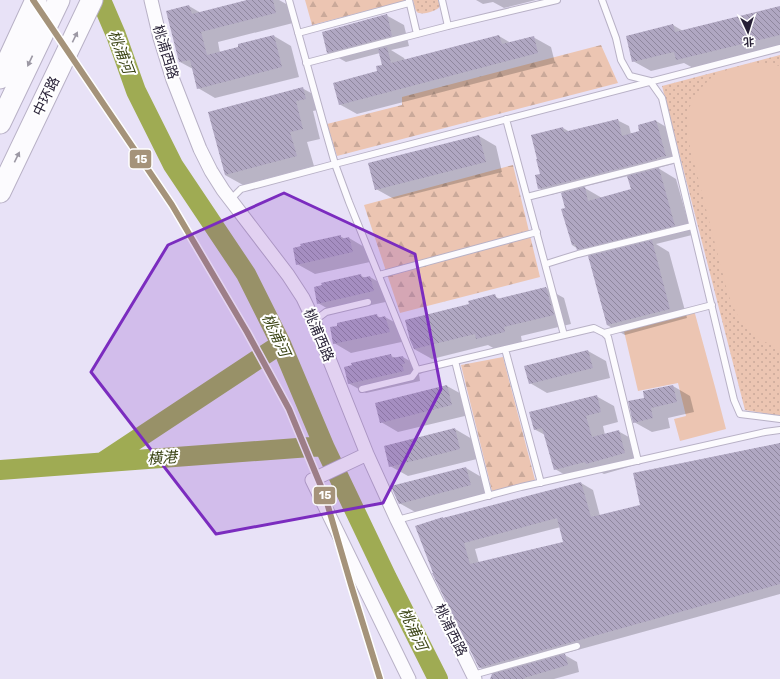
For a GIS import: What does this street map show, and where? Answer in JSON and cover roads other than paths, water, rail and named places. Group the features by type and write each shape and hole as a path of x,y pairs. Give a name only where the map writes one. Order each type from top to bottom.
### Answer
{"highway":[{"path":"0,78 36,0"},
{"path":"0,123 58,0"},
{"name":"中环路","path":"0,192 92,0"}],"street":[{"name":"桃浦西路","path":"151,0 160,38 200,149 211,171 288,275 303,298 314,321 367,454 397,520 474,677"},
{"path":"367,454 312,480 410,679"}],"lane":[{"path":"289,0 335,164 417,370"},
{"path":"442,0 448,26"},
{"path":"306,63 448,26 557,0"},
{"path":"602,0 616,38 621,60 630,76 650,81 662,98 734,400 740,414 780,418"},
{"path":"298,33 409,1 417,34"},
{"path":"228,193 780,48"},
{"path":"506,119 564,335"},
{"path":"527,197 676,159"},
{"path":"546,264 586,252 692,226"},
{"path":"379,276 537,232"},
{"path":"314,321 326,312 368,302"},
{"path":"604,333 712,305"},
{"path":"362,389 412,377 417,370 594,328 604,333 608,337 638,461"},
{"path":"505,349 540,483"},
{"path":"455,361 490,496"},
{"path":"397,520 540,483 765,432 780,430"},
{"path":"474,677 577,646"}],"waterway":[{"name":"桃浦河","path":"101,0 116,35 136,91 173,165 246,274 281,344 324,446 387,578 438,679"},
{"path":"104,461 281,344"},
{"name":"横港","path":"0,470 324,446"}]}
